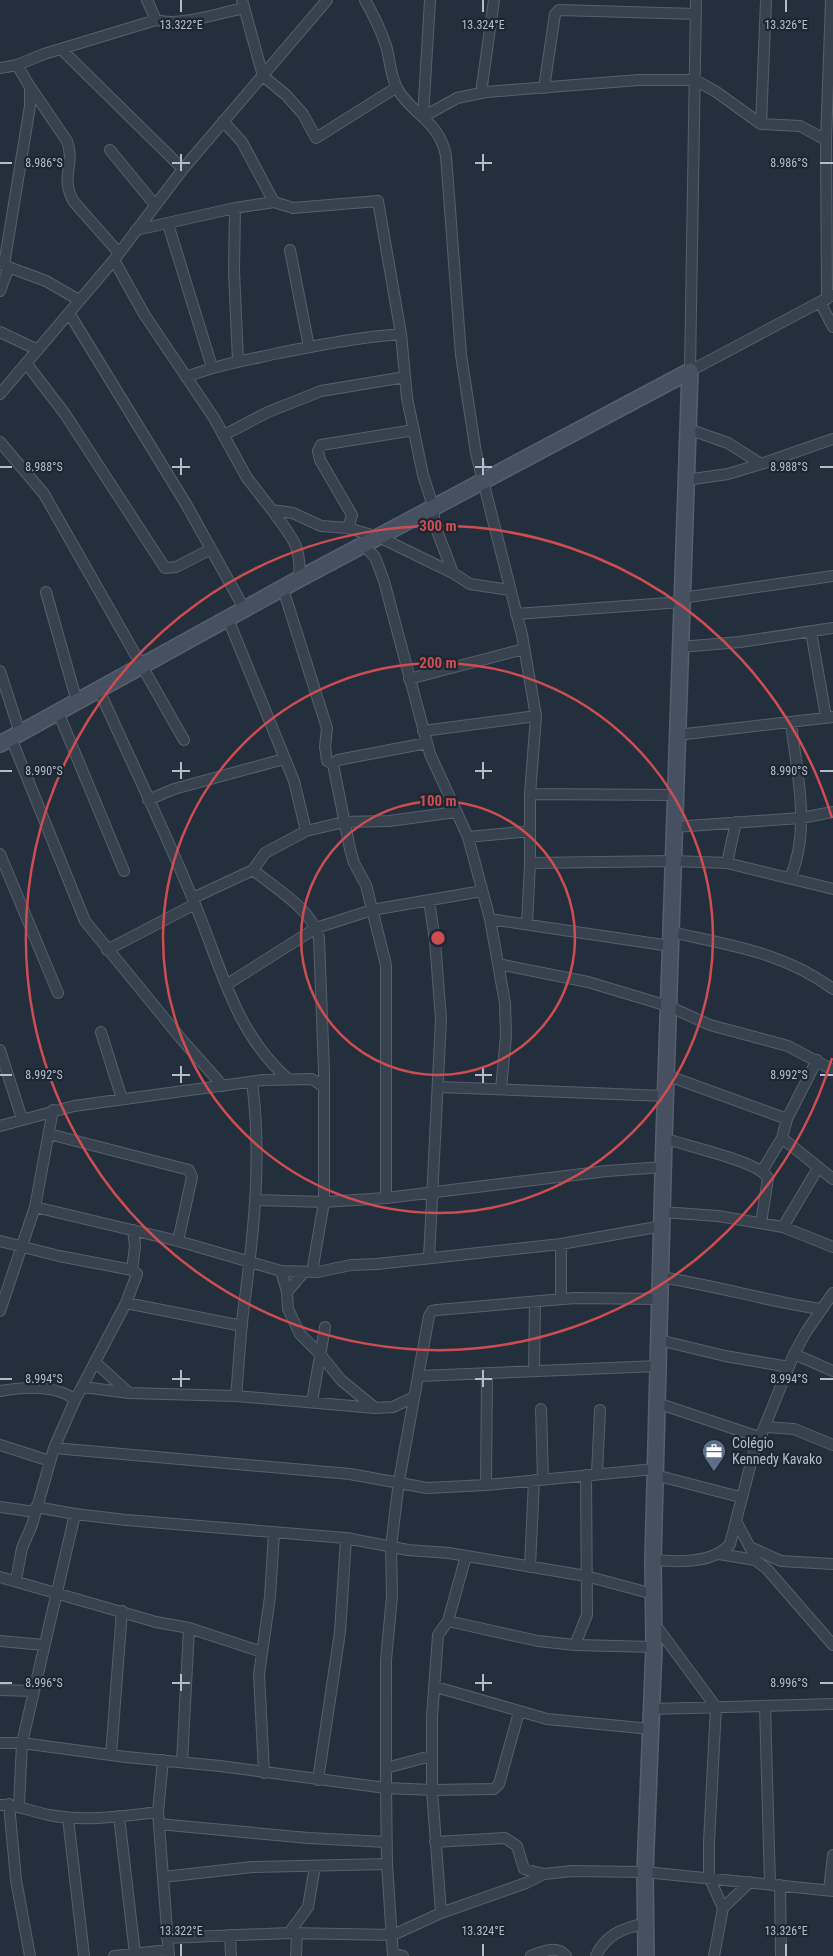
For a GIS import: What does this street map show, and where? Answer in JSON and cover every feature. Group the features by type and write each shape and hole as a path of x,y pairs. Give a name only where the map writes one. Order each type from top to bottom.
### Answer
{"street":[{"path":"147,0 156,20"},
{"path":"0,394 116,256 183,169 327,0"},
{"path":"365,0 380,30 397,87 407,102 424,117 441,138 446,156 461,355 476,453 524,649 536,716 530,794 530,863 527,924"},
{"path":"424,117 430,0"},
{"path":"481,93 494,0"},
{"path":"646,1956 645,1872 654,1646 653,1560 663,1166 690,371 696,0"},
{"path":"761,124 766,0"},
{"path":"831,0 826,140 827,299 833,327"},
{"path":"0,68 17,66 61,49 156,20 177,22 243,4 263,76 286,95 303,114 316,138 397,87"},
{"path":"544,88 555,14 559,10 696,14"},
{"path":"61,49 183,169"},
{"path":"17,66 67,141 70,149 66,180 68,193 116,256 144,314 224,435 247,478 272,510 298,550 301,559 299,580"},
{"path":"424,117 457,98 481,93 639,80 695,80 715,91 761,124 800,126 826,140"},
{"path":"0,291 30,106 30,88"},
{"path":"223,121 242,142 274,202"},
{"path":"110,150 155,205"},
{"path":"136,230 235,208 274,202 293,208 378,201 401,334 405,377 423,475 434,509 434,523 453,573"},
{"path":"235,208 238,361"},
{"path":"168,224 212,367"},
{"path":"290,250 309,347"},
{"path":"4,265 46,281 79,300"},
{"path":"10,739 143,664 827,299"},
{"path":"69,313 186,504 245,610"},
{"path":"0,332 38,350"},
{"path":"186,377 212,367 238,361 370,336 401,334"},
{"path":"26,364 65,414 165,568 176,567 211,549"},
{"path":"224,435 268,412 321,391 405,377"},
{"path":"688,429 728,442 761,464"},
{"path":"348,528 352,514 320,460 318,451 321,445 414,430"},
{"path":"686,480 728,474 833,440"},
{"path":"0,442 44,494 143,664 184,740"},
{"path":"272,510 293,513 321,526 348,528 382,538 453,573 470,584 510,590"},
{"path":"364,547 374,557 384,581 423,731 468,837 490,919 505,1003 506,1028 501,1089"},
{"path":"516,614 682,600 833,576"},
{"path":"283,589 327,728 325,747 327,761 332,764 354,863 366,885 387,975 386,1198"},
{"path":"46,592 76,702"},
{"path":"228,619 294,781 306,831"},
{"path":"680,647 833,628"},
{"path":"677,735 830,717 811,632"},
{"path":"409,679 524,649"},
{"path":"0,671 10,739 77,906 96,938 223,1086"},
{"path":"99,690 194,901 226,985 259,1050 288,1079"},
{"path":"58,712 124,871"},
{"path":"423,731 536,716"},
{"path":"790,878 795,867 801,818 791,723"},
{"path":"332,764 338,760 427,743"},
{"path":"148,800 174,789 284,759"},
{"path":"530,794 675,795"},
{"path":"107,950 253,870 265,853 306,831 344,822 390,821 456,812"},
{"path":"674,827 801,818 833,812"},
{"path":"727,863 736,822"},
{"path":"468,837 530,830"},
{"path":"0,854 58,992"},
{"path":"530,863 673,861 727,863 833,889"},
{"path":"253,870 297,905 316,928 320,950 324,1071 324,1202 308,1272 287,1292"},
{"path":"226,985 316,928 372,910 482,891"},
{"path":"429,900 440,985 439,1087 431,1193 429,1258"},
{"path":"490,919 670,939 779,958 805,970 833,989"},
{"path":"498,964 588,982 668,1006 710,1025 788,1046 833,1070"},
{"path":"101,1032 122,1099"},
{"path":"0,1050 22,1119"},
{"path":"762,1171 782,1138 788,1119 817,1060"},
{"path":"0,1126 53,1110 252,1082 312,1079 324,1071"},
{"path":"666,1075 788,1119"},
{"path":"312,1079 324,1087"},
{"path":"236,1396 242,1326 251,1262 255,1200 256,1158 252,1082"},
{"path":"439,1087 665,1096"},
{"path":"0,1312 35,1206 53,1110"},
{"path":"49,1134 170,1165 192,1173 178,1241"},
{"path":"664,1138 748,1164 762,1171 768,1178 761,1223"},
{"path":"782,1138 833,1179"},
{"path":"255,1200 324,1202 386,1198 607,1170 663,1166"},
{"path":"783,1227 818,1168"},
{"path":"35,1206 178,1241 281,1271 331,1271 351,1265 561,1244 662,1219 718,1216 783,1227 833,1247"},
{"path":"132,1270 135,1246 133,1230"},
{"path":"0,1241 22,1245 59,1256 132,1270 136,1272 137,1276 126,1303 76,1400 54,1448 22,1548 16,1580"},
{"path":"561,1244 561,1299"},
{"path":"281,1271 287,1292 291,1319 300,1334 320,1354 341,1380 375,1408"},
{"path":"660,1277 725,1288 783,1303 821,1309"},
{"path":"719,1554 730,1544 737,1523 740,1497 754,1455 794,1354 833,1293"},
{"path":"396,1955 387,1864 386,1660 392,1596 392,1546 398,1481 429,1316 432,1311 561,1299 660,1299"},
{"path":"534,1302 534,1371"},
{"path":"126,1303 242,1326"},
{"path":"312,1402 324,1327"},
{"path":"659,1340 725,1356 789,1367"},
{"path":"794,1354 833,1371"},
{"path":"96,1363 129,1393"},
{"path":"419,1376 658,1366"},
{"path":"486,1485 487,1374"},
{"path":"83,1387 129,1393 236,1396 375,1408 392,1407 414,1396"},
{"path":"0,1391 21,1388 50,1390 70,1396 76,1400"},
{"path":"657,1403 762,1438"},
{"path":"392,1407 410,1420"},
{"path":"530,1567 538,1480 541,1409"},
{"path":"575,1646 586,1620 586,1576 592,1474 600,1410"},
{"path":"766,1427 794,1429 833,1445"},
{"path":"0,1445 50,1461"},
{"path":"54,1448 350,1474 398,1481 427,1488 486,1485 592,1474 655,1472 740,1497"},
{"path":"0,1508 36,1509 274,1534 346,1538 586,1576 653,1594"},
{"path":"30,1956 16,1880 10,1805 33,1691 75,1514"},
{"path":"737,1523 752,1548 756,1560"},
{"path":"264,1773 259,1696 262,1652 270,1597 274,1534"},
{"path":"318,1780 340,1632 346,1538"},
{"path":"752,1548 781,1561 833,1564"},
{"path":"653,1560 688,1561 719,1554 756,1560 767,1569 833,1645"},
{"path":"441,1913 431,1756 438,1635 448,1621 466,1556"},
{"path":"0,1577 188,1628 262,1652"},
{"path":"110,1755 122,1611"},
{"path":"448,1621 538,1641 575,1646 654,1646"},
{"path":"654,1623 716,1707 709,1877 722,1908 714,1956"},
{"path":"182,1762 188,1628"},
{"path":"0,1641 44,1644"},
{"path":"436,1687 547,1719 651,1729"},
{"path":"0,1690 33,1691"},
{"path":"651,1710 833,1704"},
{"path":"765,1706 781,1956"},
{"path":"0,1743 182,1762 386,1788 432,1790 498,1788 519,1712"},
{"path":"386,1768 431,1756"},
{"path":"114,1956 168,1953 158,1812 163,1760"},
{"path":"10,1805 68,1818 158,1812"},
{"path":"120,1816 135,1954"},
{"path":"68,1818 84,1956"},
{"path":"159,1824 308,1838 387,1842"},
{"path":"435,1842 505,1838 517,1846 524,1869 544,1874 590,1870 645,1872 831,1890 833,1855"},
{"path":"162,1877 252,1867 387,1864"},
{"path":"296,1956 293,1934 308,1907 314,1866"},
{"path":"167,1938 293,1934 393,1935 441,1913 526,1883 544,1874"},
{"path":"722,1908 750,1882"},
{"path":"596,1956 601,1946 617,1932 628,1927 645,1924"},
{"path":"230,1935 232,1956"},
{"path":"536,1955 558,1950 566,1956"}],"place":[{"name":"Colégio Kennedy Kavako","path":"714,1472"}]}
